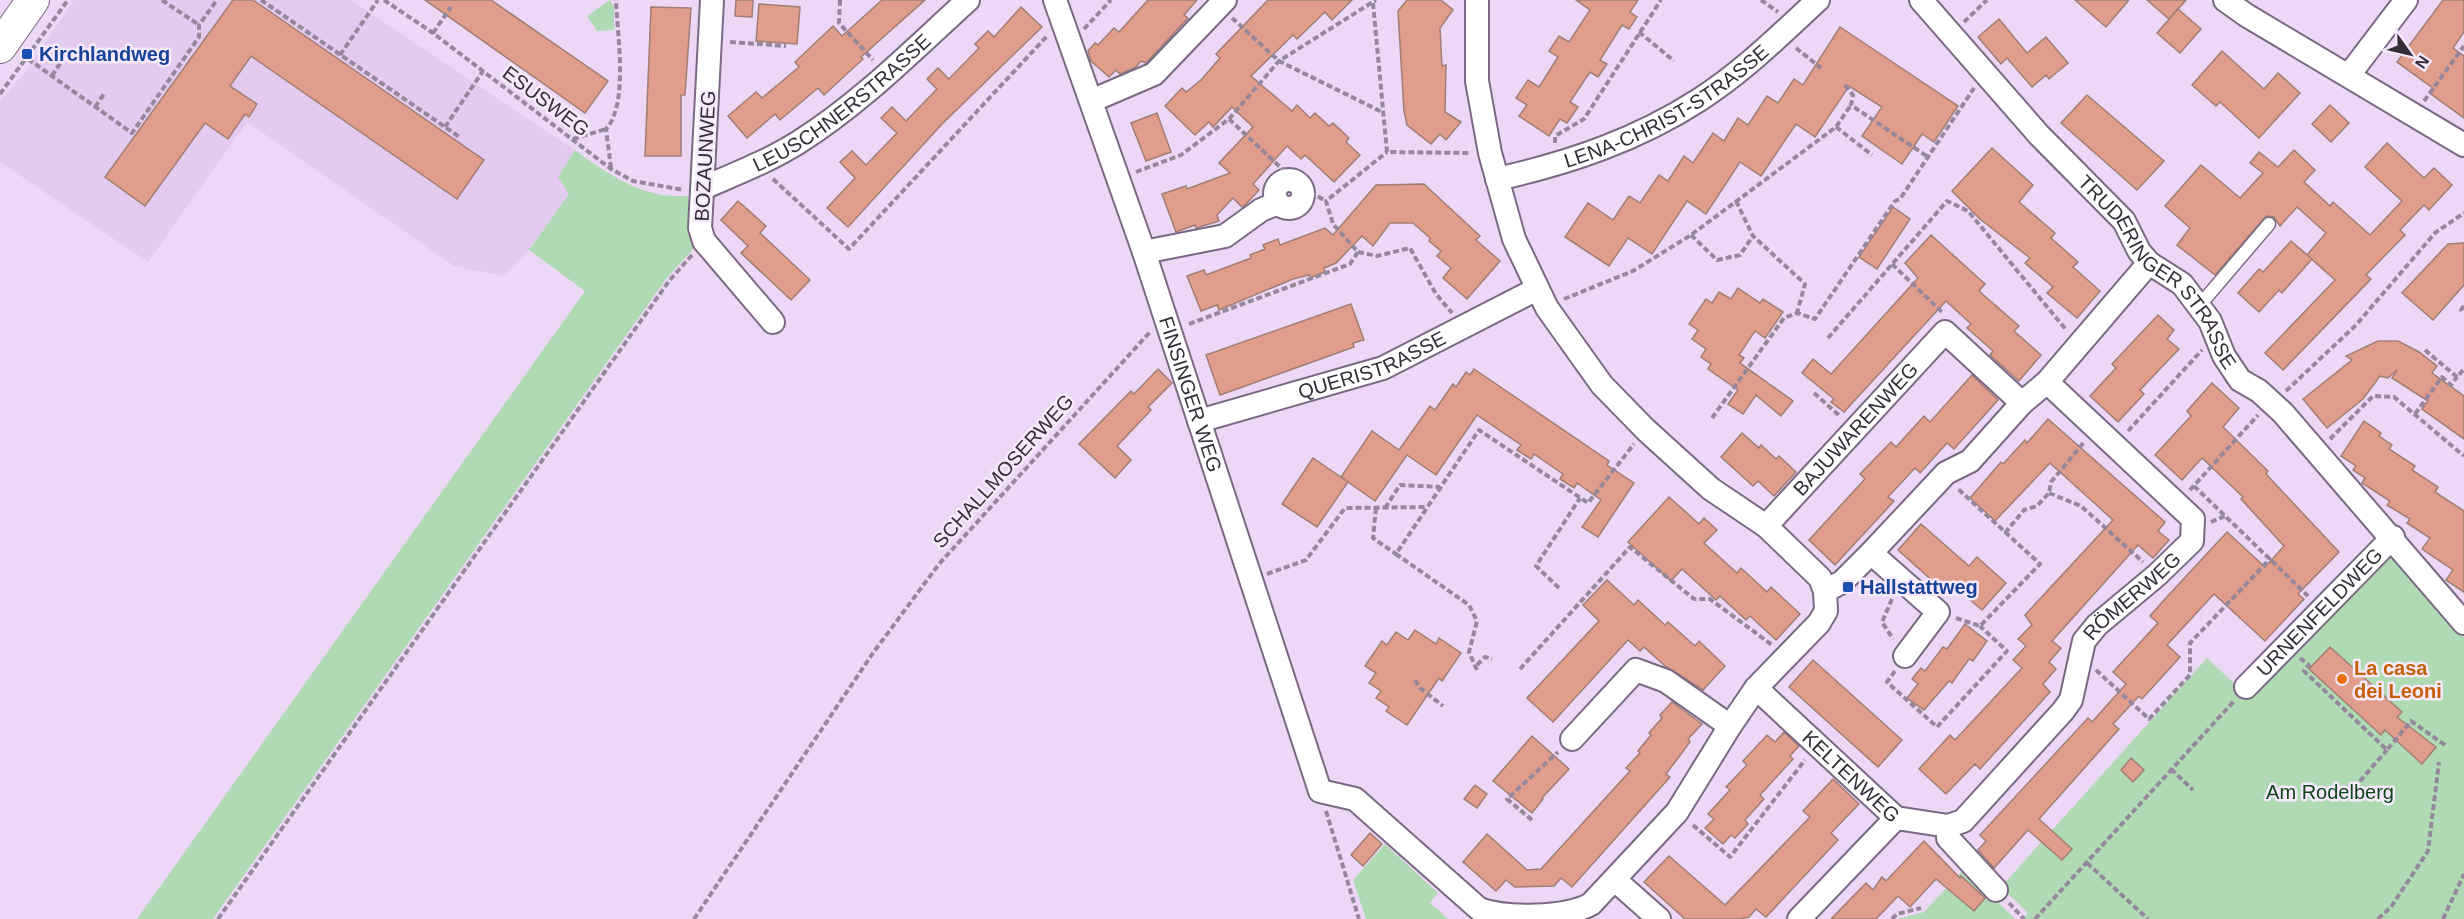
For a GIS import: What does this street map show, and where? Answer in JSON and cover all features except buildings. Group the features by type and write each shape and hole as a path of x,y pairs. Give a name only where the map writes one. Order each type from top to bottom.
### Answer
{"main road":[{"path":"14,53 33,0"}],"street":[{"name":"BOZAUNWEG","path":"712,0 700,228 704,241 773,322"},
{"name":"LEUSCHNERSTRASSE","path":"703,188 764,162 798,143 836,116 968,0"},
{"path":"1320,791 1355,799 1470,903 1494,915 1577,912 1591,904 1677,813 1756,688 1820,623 1826,611 1825,591 1820,578 1766,526 1711,489 1646,430 1602,385 1542,299 1514,239 1490,153 1477,81 1478,0"},
{"name":"LENA-CHRIST-STRASSE","path":"1497,179 1545,168 1640,133 1700,100 1742,69 1818,0"},
{"name":"TRUDERINGER STRASSE","path":"1920,0 2039,135 2124,221 2139,251 2150,263 2182,284 2210,321 2224,356 2240,380 2274,403 2464,623"},
{"path":"2225,0 2246,15 2464,145"},
{"path":"2349,75 2406,0"},
{"path":"1091,101 1154,74 1222,3"},
{"name":"FINSINGER WEG","path":"1062,20 1144,252 1320,791"},
{"path":"1144,252 1224,236 1261,210 1278,203 1275,191 1279,184 1287,180 1298,184"},
{"path":"1825,591 1842,582 1946,473 1970,461 2022,403 2047,382 2150,263"},
{"name":"QUERISTRASSE","path":"1199,421 1383,369 1465,326 1542,299"},
{"path":"1945,332 2022,403"},
{"name":"BAJUWARENWEG","path":"1766,526 1945,332"},
{"name":"RÖMERWEG","path":"1948,826 1963,821 2063,711 2071,700 2084,640 2097,625 2157,575 2192,541 2193,519 2047,382"},
{"name":"URNENFELDWEG","path":"2246,687 2392,537"},
{"path":"1870,553 1902,578 1938,612 1905,656"},
{"path":"1572,739 1636,670 1666,681 1730,726"},
{"name":"KELTENWEG","path":"1756,688 1896,818 1799,919"},
{"path":"1896,818 1948,826 1948,838 1996,890"},
{"path":"1615,880 1659,919"}],"lane":[{"path":"2199,306 2269,224"}],"path":[{"path":"0,94 14,53 68,0"},
{"path":"162,0 199,25"},
{"path":"14,53 52,76 132,133 199,37 199,25 217,0"},
{"path":"261,0 461,138"},
{"path":"340,55 378,0"},
{"name":"ESUSWEG","path":"384,0 434,33 612,169 633,181 672,189 703,188"},
{"path":"840,0 839,23 872,59"},
{"path":"764,162 771,177 849,249 1062,20 1083,30 1111,0"},
{"path":"1545,168 1557,151 1555,136 1584,119 1661,0"},
{"path":"1951,35 1987,0"},
{"path":"572,140 606,129 614,120 618,100 616,1"},
{"path":"1119,179 1181,155 1229,119 1279,61 1374,2 1387,152"},
{"path":"1222,3 1279,61 1383,112"},
{"path":"434,33 451,8"},
{"path":"1639,32 1674,61"},
{"path":"1781,33 1821,68"},
{"path":"711,40 786,46"},
{"path":"2414,115 2464,46"},
{"path":"52,76 62,62"},
{"path":"445,127 483,71"},
{"path":"1542,299 1577,293 1633,272 1691,235 1836,127 1851,105 1853,95 1845,85"},
{"path":"95,107 104,94"},
{"path":"1712,418 1784,318 1797,313 1815,319 1895,201 1900,199 1964,103"},
{"path":"1851,105 1928,157"},
{"path":"1229,119 1298,184 1326,201 1333,224 1358,252 1377,256 1410,248 1436,294 1465,326"},
{"path":"1836,127 1872,155"},
{"path":"606,129 612,169"},
{"path":"1326,201 1387,152 1490,153"},
{"path":"1736,201 1753,236 1805,284 1797,313"},
{"path":"1828,338 1947,201 1968,211 2079,345"},
{"path":"2177,502 2262,410 2274,403 2356,325 2435,233 2464,213"},
{"path":"1691,235 1717,260 1740,255 1753,236"},
{"path":"218,919 669,281 704,241"},
{"path":"1167,324 1350,264 1358,252"},
{"path":"1892,264 1947,318 1945,332"},
{"path":"2464,306 2461,310 2464,313"},
{"name":"SCHALLMOSERWEG","path":"694,919 873,653 939,564 1167,324"},
{"path":"2114,447 2215,336"},
{"path":"2425,350 2457,377"},
{"path":"2415,414 2442,377 2451,385 2464,369"},
{"path":"1814,393 1855,429"},
{"path":"2317,452 2373,396 2394,397 2464,456"},
{"path":"1396,554 1479,429 1588,503 1646,430"},
{"path":"2005,533 2024,510 2037,506 2049,493 2051,482 2095,429"},
{"path":"1385,508 1400,485 1440,487"},
{"path":"2194,486 2271,558 2322,610"},
{"path":"1958,490 2040,564 1980,626"},
{"path":"2049,493 2081,506 2157,575"},
{"path":"1559,588 1536,566 1580,498"},
{"path":"1251,579 1306,560 1345,508 1428,507"},
{"path":"1376,508 1373,538 1469,605 1477,621 1469,652 1477,668 1485,657 1492,658"},
{"path":"1520,669 1630,547 1694,599 1710,599 1787,657"},
{"path":"2080,656 2150,718 2190,675 2190,643 2271,558"},
{"path":"1902,578 1882,622 1905,656"},
{"path":"1887,682 1937,727 2007,651 1980,626 1938,612"},
{"path":"2306,662 2309,665 2304,671 2387,750"},
{"path":"1415,680 1420,688 1443,705"},
{"path":"2036,919 2246,687"},
{"path":"2354,788 2411,721 2445,745"},
{"path":"1532,820 1507,799 1572,739"},
{"path":"1696,827 1730,857 1808,757"},
{"path":"2378,919 2391,907 2428,851 2439,762"},
{"path":"2172,769 2193,790"},
{"path":"1320,791 1359,919"},
{"path":"2087,863 2148,919"},
{"path":"2443,919 2464,874"},
{"path":"1892,919 1897,914 1921,908"}],"shaded area":[{"path":"74,0 351,0 575,150 558,177 569,193 529,250 503,276 454,266 247,122 148,262 0,162 0,102 28,68"}],"green space":[{"path":"610,0 614,6 614,30 597,31 587,16"},
{"path":"575,150 627,184 656,194 688,196 689,216 696,246 666,279 213,919 137,919 585,291 529,250 569,194 558,177"},
{"name":"Am Rodelberg","path":"2392,553 2464,636 2464,919 2023,919 2028,913 2001,887 2207,658 2237,686"},
{"path":"1385,844 1438,893 1430,903 1448,919 1366,919 1353,880"},
{"path":"1964,869 2015,919 1897,919 1924,912"}],"place":[{"name":"Kirchlandweg","path":"27,54"},
{"name":"Hallstattweg","path":"1848,587"},
{"name":"La casa dei Leoni","path":"2342,679"}]}
